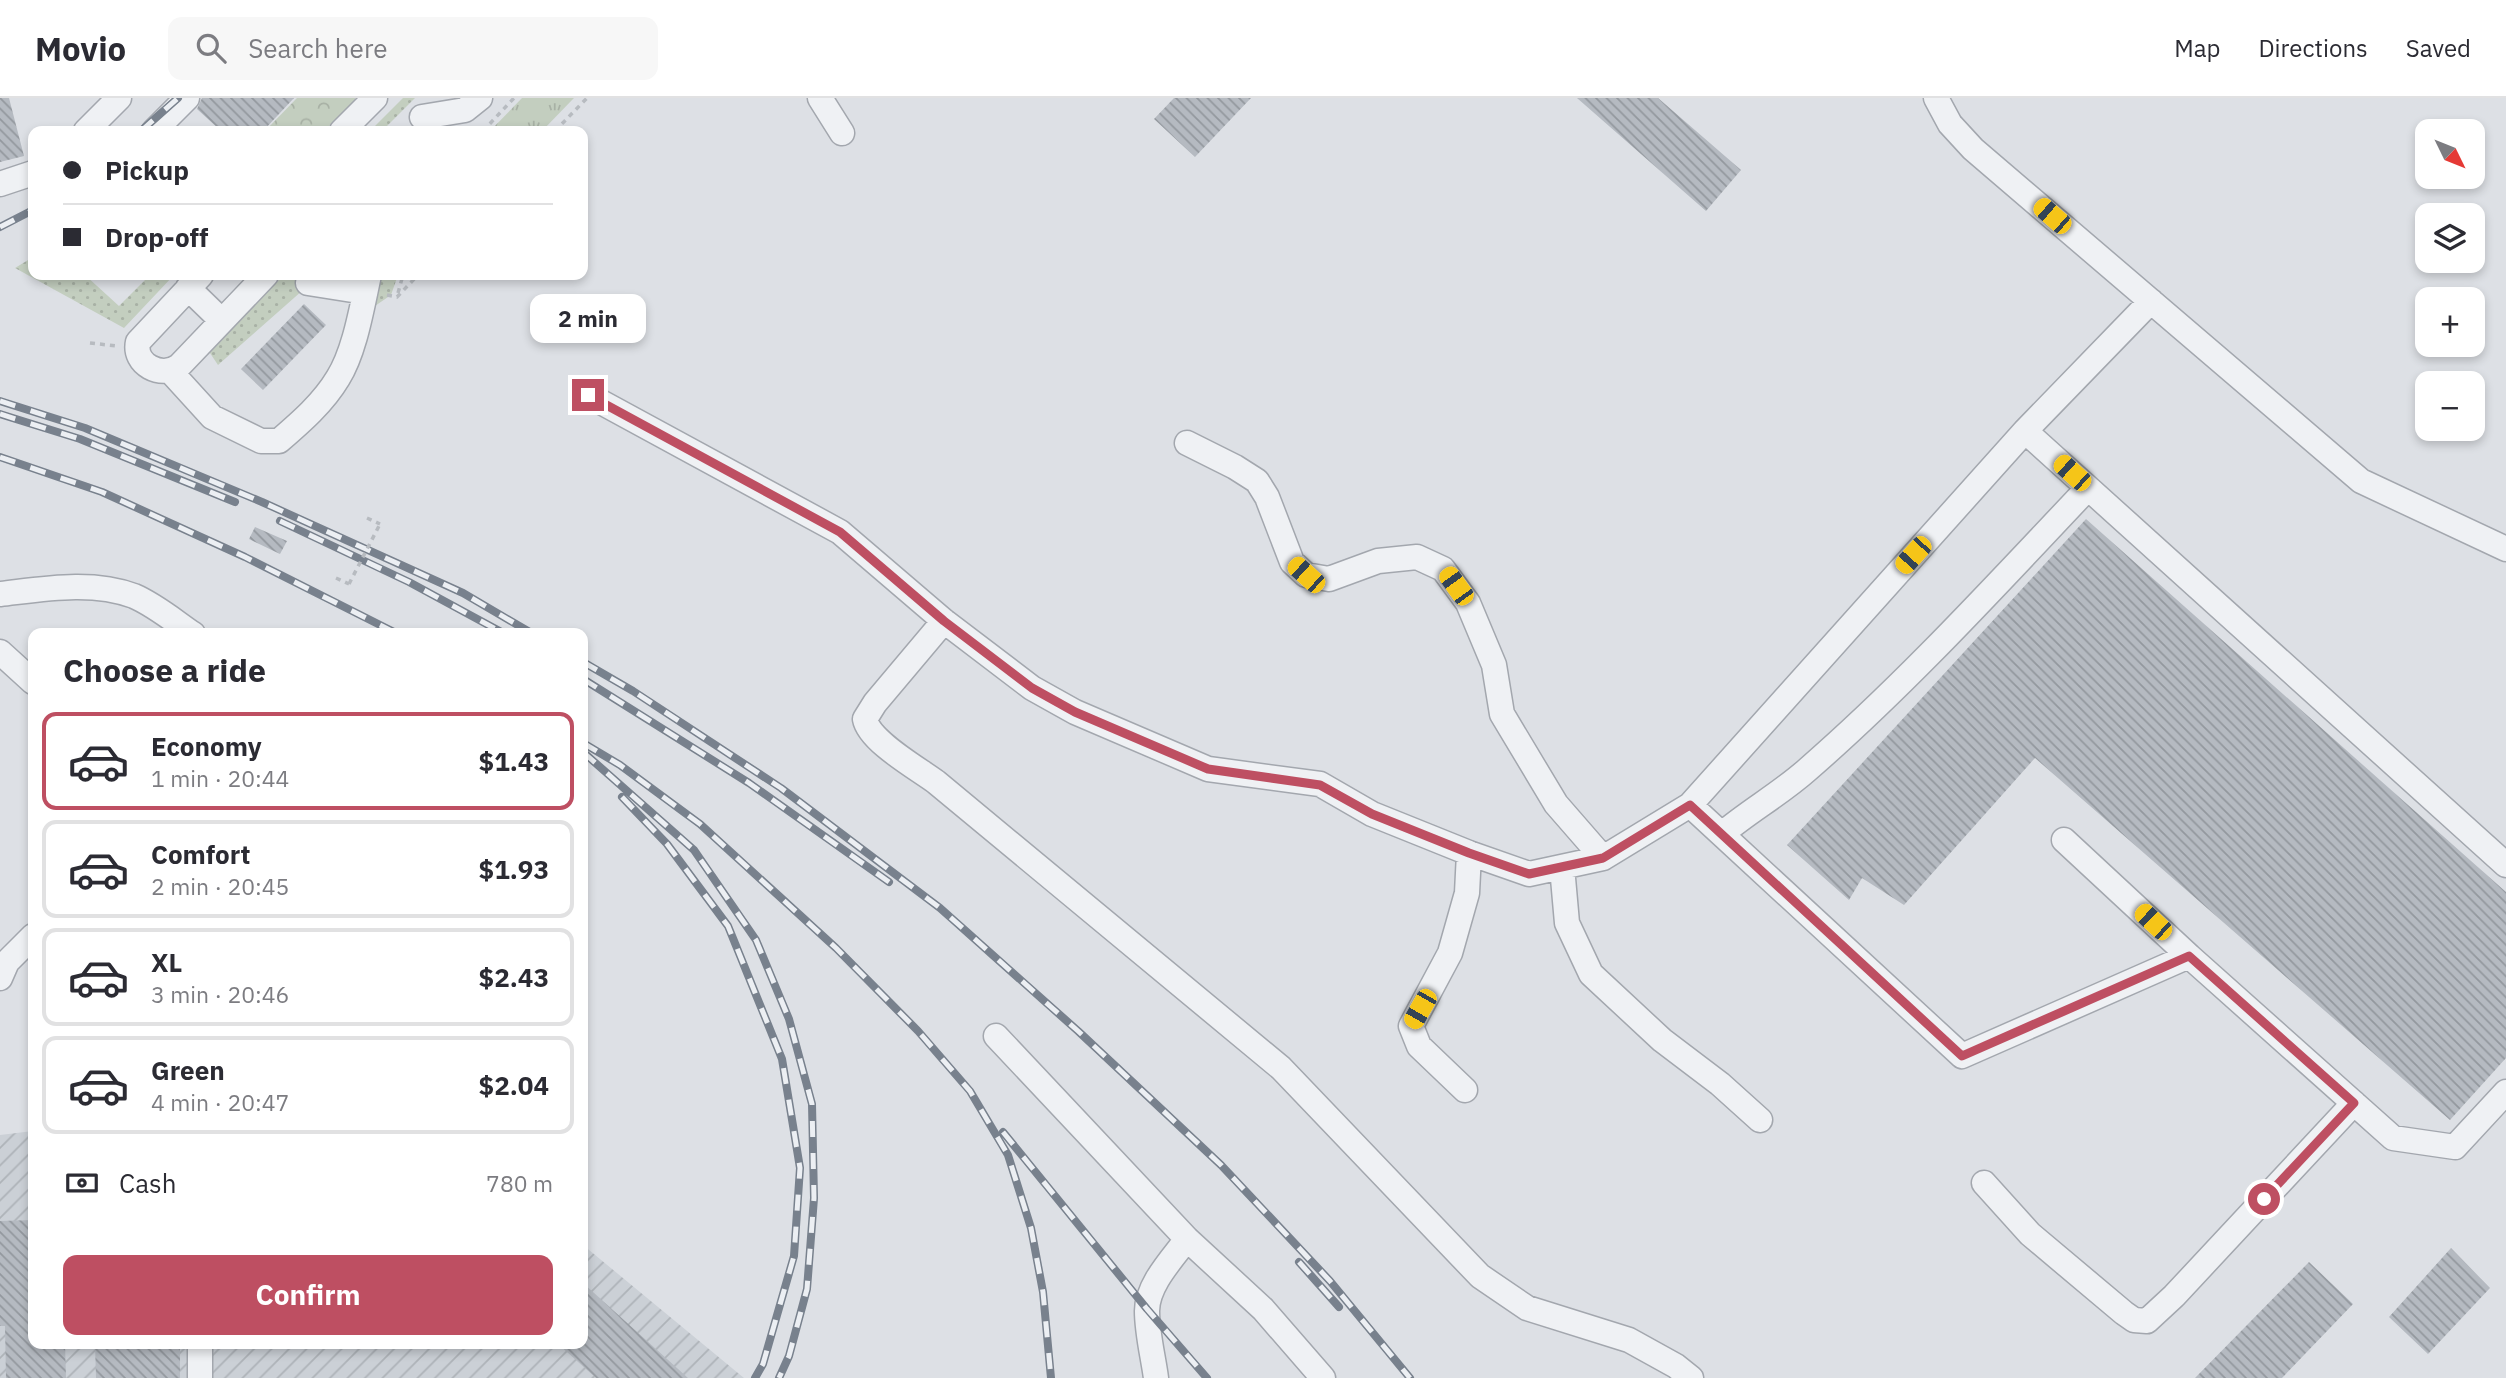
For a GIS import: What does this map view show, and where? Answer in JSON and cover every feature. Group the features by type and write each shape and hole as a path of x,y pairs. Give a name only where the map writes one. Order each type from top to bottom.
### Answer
{"street":[{"path":"94,126 119,98"},
{"path":"415,124 440,98"},
{"path":"415,124 465,110 480,98"},
{"path":"820,98 842,134"},
{"path":"1936,98 1950,124 1973,149 2361,481 2506,549"},
{"path":"347,126 372,100"},
{"path":"159,126 177,102"},
{"path":"0,184 28,175"},
{"path":"222,320 195,282 144,333 136,349 139,356 153,369 171,372 222,320 261,280"},
{"path":"171,372 212,417 261,441 279,441 309,414 339,377 348,355 367,284 308,283"},
{"path":"588,395 840,532 944,621 1032,688 1075,712 1208,769 1320,785 1372,814 1529,874 1603,858 1690,805 2025,431 2151,302"},
{"path":"2025,431 2506,865"},
{"path":"1187,443 1257,481 1267,497 1292,562 1306,575 1329,579 1378,561 1417,557 1443,569 1468,603 1494,665 1502,714 1556,804 1603,858"},
{"path":"1722,834 1805,772 1951,633 2088,488"},
{"path":"0,594 79,587 120,592 148,603 184,628"},
{"path":"944,621 875,703 865,719 867,728 1282,1068 1480,1276 1527,1308 1629,1340 1676,1366 1691,1378"},
{"path":"0,652 28,677"},
{"path":"1690,805 1962,1056 2189,956"},
{"path":"2064,840 2393,1138 2455,1147 2506,1092"},
{"path":"1465,1090 1419,1046 1411,1026 1450,953 1467,893 1469,853"},
{"path":"1562,867 1567,923 1591,974 1662,1040 1720,1084 1759,1120"},
{"path":"0,978 7,962 28,941"},
{"path":"996,1037 1187,1239 1263,1309 1323,1378"},
{"path":"1984,1183 2029,1234 2124,1313 2134,1320 2147,1321 2174,1296 2354,1103"},
{"path":"1156,1378 1147,1309 1151,1292 1187,1239"},
{"path":"200,1349 200,1378"}],"path":[{"path":"487,126 514,98"},
{"path":"560,126 586,98"},
{"path":"397,297 402,280"},
{"path":"397,297 413,280"},
{"path":"367,284 397,297"},
{"path":"90,342 136,349"},
{"path":"336,578 349,584 380,524 367,518"}],"shaded area":[{"path":"28,1132 28,1349 588,1349 588,1249 744,1378 0,1378 0,1135"}],"green space":[{"path":"297,98 355,98 329,126 270,126"},
{"path":"403,98 415,98 387,126 375,126"},
{"path":"522,98 574,98 547,126 495,126"},
{"path":"28,260 28,275 15,268"},
{"path":"37,280 90,280 119,306 145,280 169,280 124,328"},
{"path":"279,280 314,280 218,365 208,350"},
{"path":"380,280 396,280 391,295 372,308"}],"building":[{"path":"0,98 9,98 24,156 0,162"},
{"path":"202,98 294,98 268,126 216,126 197,109"},
{"path":"1174,98 1251,98 1195,157 1154,119"},
{"path":"1577,98 1658,98 1741,170 1706,211"},
{"path":"304,304 326,325 263,390 241,369"},
{"path":"2086,519 2506,892 2506,1058 2450,1120 2035,758 1904,905 1862,878 1849,900 1787,845"},
{"path":"255,527 287,541 280,554 249,539"},
{"path":"28,1220 28,1349 65,1349 66,1378 6,1378 5,1326 0,1326 0,1221"},
{"path":"2451,1248 2490,1288 2428,1354 2389,1317"},
{"path":"2309,1262 2353,1304 2282,1378 2195,1378"},
{"path":"588,1288 688,1378 596,1378 564,1349 588,1349"},
{"path":"95,1349 180,1349 180,1378 96,1378"}],"railway":[{"path":"147,126 178,98"},
{"path":"0,227 28,213"},
{"path":"0,401 85,428 262,502 463,593 523,628"},
{"path":"0,414 80,439 235,502"},
{"path":"0,457 102,492 245,557 386,628"},
{"path":"280,521 409,582 494,628"},
{"path":"588,665 633,691 781,788 940,908 1078,1031 1221,1165 1330,1281 1410,1378"},
{"path":"588,682 749,783 889,882"},
{"path":"588,746 620,765 700,824 836,948 918,1031 970,1091 1008,1155 1031,1228 1043,1292 1051,1378"},
{"path":"588,756 694,850 756,940 789,1019 812,1104 814,1198 807,1289 789,1356 779,1378"},
{"path":"622,797 667,844 728,926 782,1059 800,1168 794,1256 763,1364 755,1378"},
{"path":"1003,1132 1147,1309 1207,1378"},
{"path":"1299,1262 1339,1307"}],"route":[{"path":"588,395 840,532 944,621 1032,688 1075,712 1208,769 1320,785 1372,814 1529,874 1603,858 1690,805 1962,1056 2189,956 2354,1103 2264,1199"}]}
